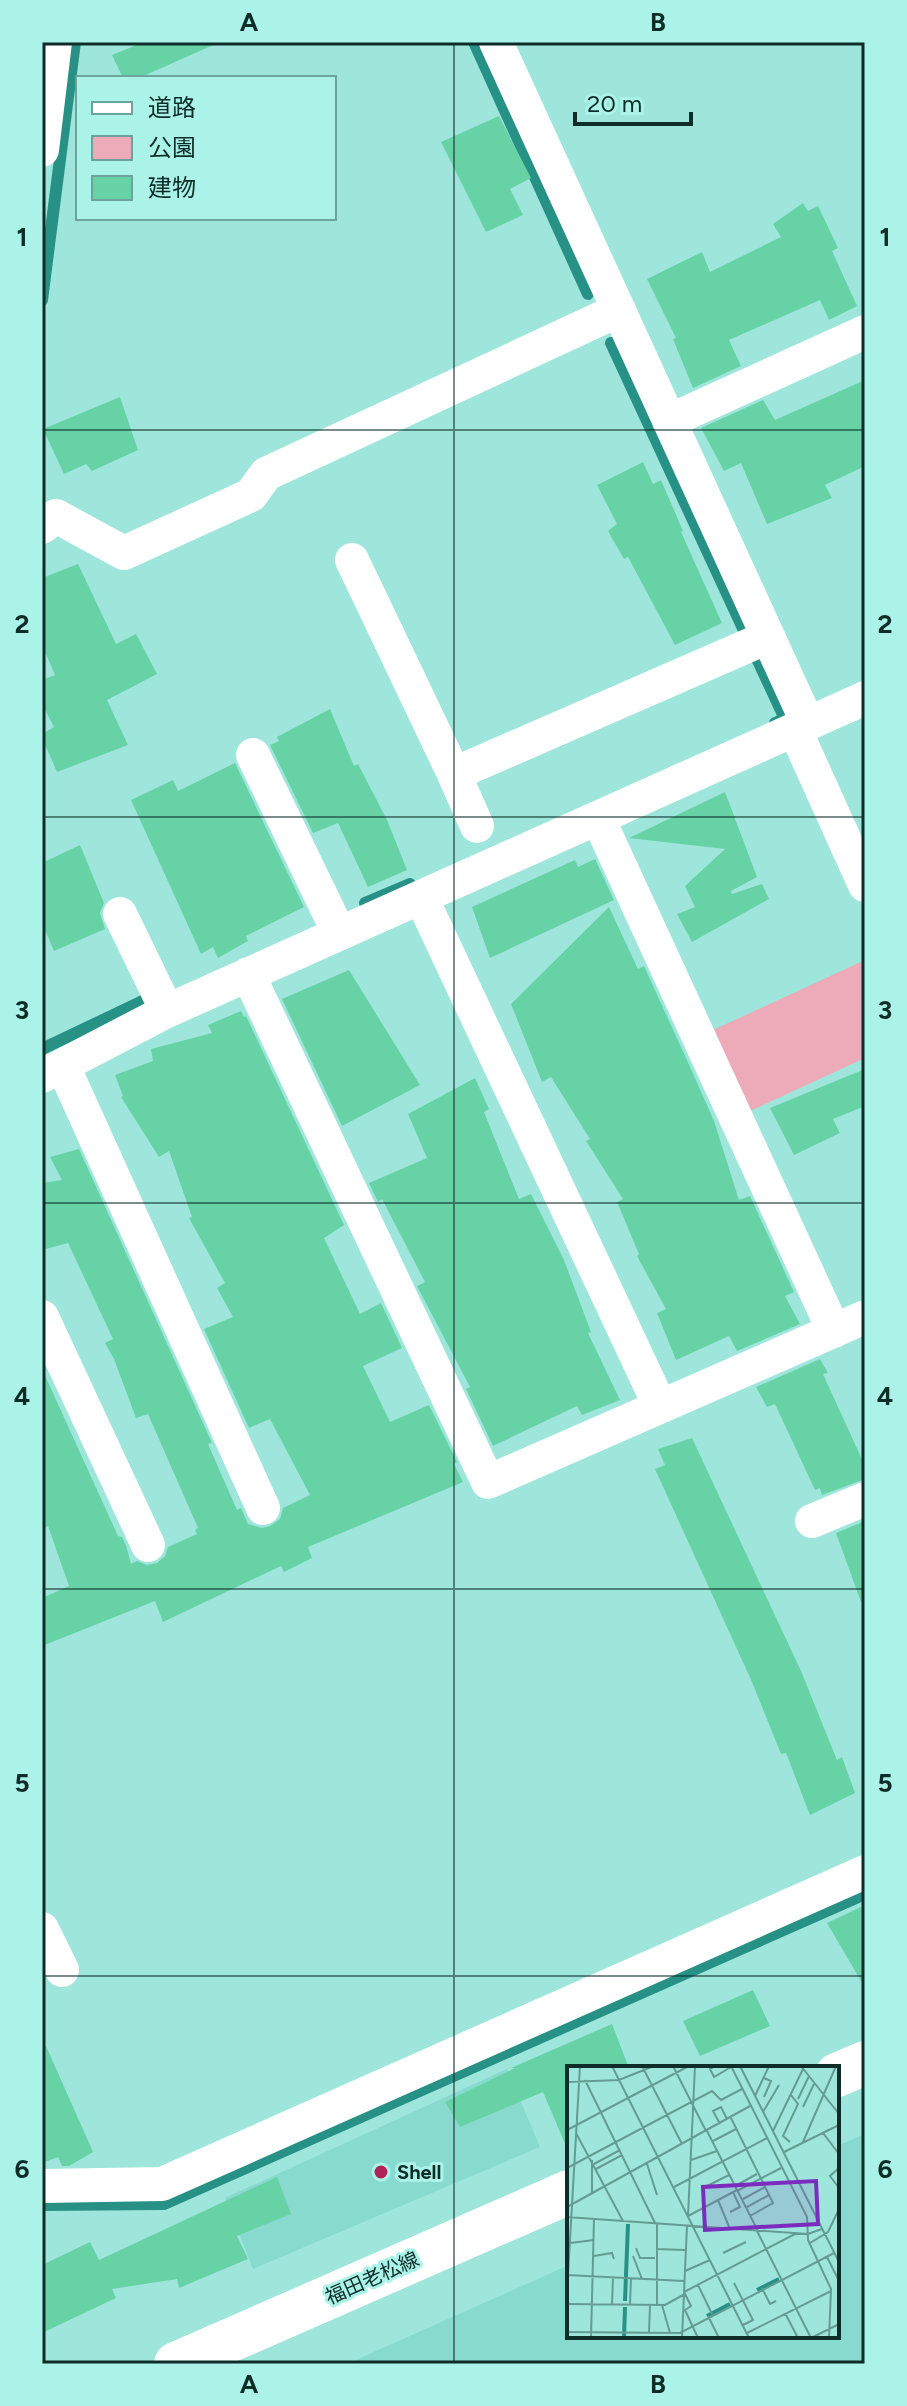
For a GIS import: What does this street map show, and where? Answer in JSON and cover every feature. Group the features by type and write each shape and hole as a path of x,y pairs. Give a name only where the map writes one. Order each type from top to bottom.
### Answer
{"main road":[{"path":"839,2074 865,2063"},
{"name":"福田老松線","path":"176,2364 567,2193"}],"street":[{"path":"42,150 55,42"},
{"path":"496,42 768,637 865,885"},
{"path":"42,527 56,516 124,553 251,495 266,474 619,310"},
{"path":"669,421 865,332"},
{"path":"352,560 477,826"},
{"path":"454,774 768,637"},
{"path":"263,1508 52,1071 167,1011 865,698"},
{"path":"253,755 339,933"},
{"path":"598,818 834,1331"},
{"path":"421,897 660,1406"},
{"path":"120,914 167,1011"},
{"path":"248,974 488,1482 865,1317"},
{"path":"42,1317 148,1545"},
{"path":"812,1521 865,1499"},
{"path":"42,2186 162,2184 865,1872"},
{"path":"42,1929 62,1970"}],"shaded area":[{"name":"Shell","path":"507,2069 540,2147 253,2269 225,2198"},
{"path":"865,2134 865,2364 347,2364 567,2266 567,2338 839,2338 839,2145"}],"green space":[{"path":"865,960 865,1058 748,1112 711,1031"}],"building":[{"path":"144,42 220,42 144,76 122,76 112,55"},
{"path":"499,116 531,178 510,189 523,215 486,232 441,142"},
{"path":"803,203 808,211 818,206 838,248 832,251 857,306 829,320 820,300 729,340 741,366 693,388 673,339 676,338 647,279 702,252 710,272 781,237 773,224"},
{"path":"865,380 865,466 825,485 832,498 767,524 741,463 724,471 701,428 763,400 775,420"},
{"path":"120,397 138,450 92,471 86,464 64,474 43,429"},
{"path":"643,462 653,484 661,480 722,623 675,645 628,557 624,559 608,531 617,524 597,485"},
{"path":"78,564 116,644 136,634 157,674 107,700 128,745 57,772 42,738 42,734 54,727 42,704 42,680 55,675 42,645 42,578"},
{"path":"330,709 354,766 358,764 387,820 407,870 368,887 338,823 313,833 270,745 279,741 277,737"},
{"path":"235,763 304,907 246,936 248,941 218,958 213,947 201,954 131,800 173,780 178,791"},
{"path":"725,792 757,877 731,891 732,894 762,884 769,899 692,942 677,914 695,907 685,886 725,849 629,838"},
{"path":"80,845 104,903 100,913 105,929 54,951 42,923 42,863"},
{"path":"595,859 614,900 490,958 472,907 575,860 578,867"},
{"path":"609,907 638,969 644,966 691,1069 714,1121 739,1200 750,1196 794,1292 785,1296 800,1324 737,1351 729,1336 676,1360 657,1313 666,1309 637,1256 639,1254 617,1202 623,1199 551,1077 542,1082 511,1004"},
{"path":"349,970 420,1085 342,1126 282,999"},
{"path":"241,1011 344,1225 324,1238 360,1314 381,1303 402,1348 363,1366 390,1422 429,1405 457,1462 454,1464 463,1482 308,1547 312,1558 284,1572 281,1566 163,1622 155,1601 42,1646 42,1598 69,1586 48,1526 42,1529 42,1369 118,1536 126,1545 131,1564 137,1561 147,1565 157,1563 165,1556 168,1547 197,1534 195,1530 198,1528 148,1414 136,1418 105,1343 113,1339 68,1243 42,1250 42,1183 62,1180 50,1157 79,1149 212,1443 208,1444 237,1510 241,1508 248,1524 262,1528 280,1519 283,1508 310,1495 270,1419 249,1428 204,1329 233,1317 217,1288 225,1283 189,1218 192,1217 169,1151 159,1157 121,1097 115,1075 153,1061 151,1049 212,1033 208,1025"},
{"path":"865,1069 865,1106 833,1119 840,1133 794,1155 770,1108"},
{"path":"475,1078 489,1109 484,1112 519,1199 531,1194 564,1260 591,1332 588,1333 620,1400 582,1415 577,1406 493,1446 466,1389 470,1387 417,1286 425,1282 382,1199 378,1202 369,1183 427,1158 408,1114"},
{"path":"820,1359 828,1373 823,1374 865,1466 865,1479 822,1495 820,1488 815,1490 775,1404 767,1407 756,1387"},
{"path":"692,1438 801,1671 837,1760 842,1757 855,1793 810,1815 786,1753 781,1754 752,1682 655,1469 665,1465 658,1449"},
{"path":"865,1521 865,1602 861,1602 836,1533"},
{"path":"865,1905 865,1988 827,1923"},
{"path":"753,1990 770,2026 700,2056 683,2021"},
{"path":"612,2024 628,2066 567,2066 567,2148 543,2092 460,2127 445,2102 515,2068 511,2068"},
{"path":"42,2037 93,2152 69,2166 62,2166 58,2157 42,2163"},
{"path":"277,2177 291,2214 237,2236 248,2259 179,2288 177,2279 112,2289 116,2298 42,2333 42,2265 90,2242 99,2260"}],"waterway":[{"path":"42,300 75,42"},
{"path":"474,42 588,294"},
{"path":"611,343 785,719 775,723"},
{"path":"365,903 410,884"},
{"path":"42,1049 145,1000"},
{"path":"42,2205 164,2204 865,1894"}],"place":[{"name":"Shell","path":"381,2172"}]}
